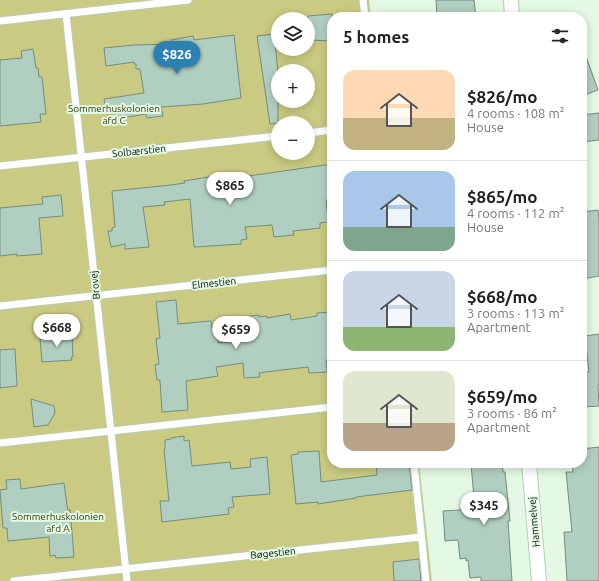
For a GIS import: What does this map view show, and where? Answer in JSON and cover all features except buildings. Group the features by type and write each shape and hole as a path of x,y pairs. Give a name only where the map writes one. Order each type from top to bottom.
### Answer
{"street":[{"path":"511,0 512,12"},
{"name":"Hammelvej","path":"529,468 539,581"}],"lane":[{"path":"0,21 188,0"},
{"path":"363,0 364,12"},
{"name":"Brovej","path":"66,14 126,581"},
{"path":"315,131 327,130"},
{"name":"Solbærstien","path":"0,166 271,137"},
{"name":"Elmestien","path":"0,306 327,271"},
{"path":"0,443 327,408"},
{"path":"415,468 426,581"},
{"name":"Bøgestien","path":"14,581 422,537"}],"green space":[{"path":"0,0 369,0 370,12 327,12 327,468 420,468 432,581 0,581"}],"park label":[{"name":"Sommerhuskolonien afd C","path":"114,114"},
{"name":"Sommerhuskolonien afd A","path":"58,522"}]}
